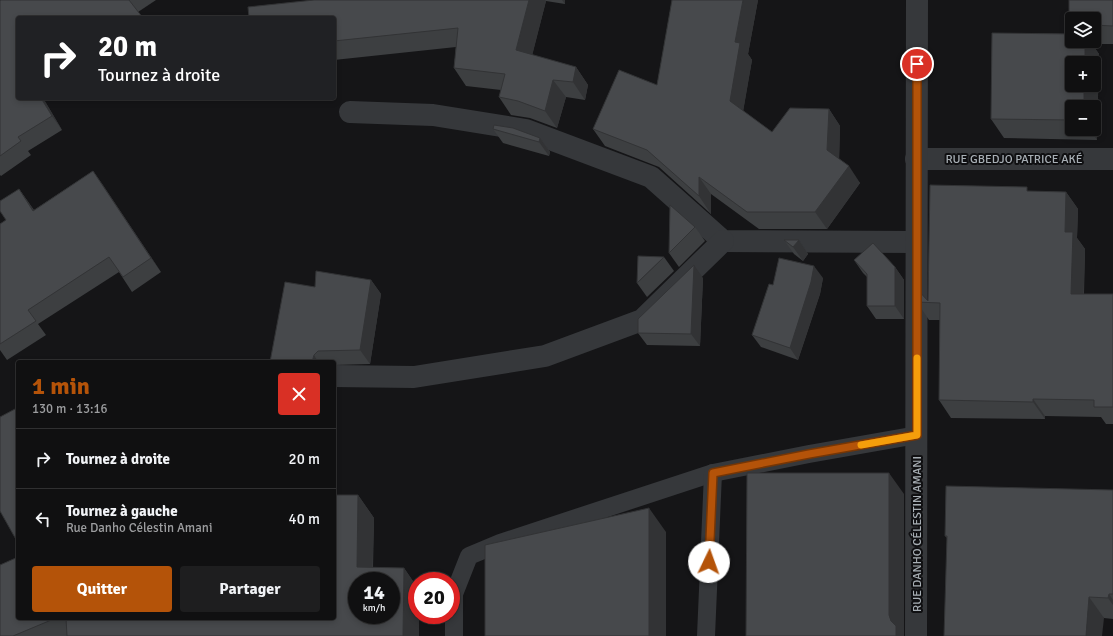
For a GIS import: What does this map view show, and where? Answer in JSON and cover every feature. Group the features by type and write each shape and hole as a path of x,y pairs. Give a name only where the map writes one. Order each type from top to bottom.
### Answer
{"street":[{"name":"RUE DANHO CÉLESTIN AMANI","path":"916,636 917,0"},
{"path":"350,112 433,115 526,130 651,177 723,241 916,242"},
{"name":"RUE GBEDJO PATRICE AKÉ","path":"916,159 1113,159"},
{"path":"336,376 414,377 545,356 642,320 723,241"}],"lane":[{"path":"454,636 454,594 469,556 500,543 713,473 917,435"},
{"path":"706,636 713,473"}],"building":[{"path":"129,0 141,16 16,16 16,100 42,100 52,116 18,137 21,141 0,156 0,1"},
{"path":"314,0 529,0 516,50 576,67 573,82 553,80 545,111 518,101 499,97 505,74 454,68 458,28 336,41 336,16 249,16 248,7"},
{"path":"672,0 743,0 735,42 740,43 730,101 772,132 790,108 829,109 827,150 849,166 815,212 747,212 699,177 699,196 647,150 593,129 619,70 657,85"},
{"path":"1069,0 1113,0 1113,26 1101,25 1101,12 1069,12"},
{"path":"992,33 1065,34 1065,48 1085,48 1085,56 1065,56 1065,92 1084,92 1084,100 1065,100 1065,120 991,119"},
{"path":"494,125 513,128 540,138 539,142 493,129"},
{"path":"93,171 151,258 123,277 109,257 28,310 36,321 0,344 0,224 6,220 0,211 0,201 19,189 33,211"},
{"path":"930,185 1027,187 1027,191 1066,192 1065,232 1073,232 1071,294 1113,294 1113,407 1094,407 1094,400 1033,399 1033,402 939,400 940,303 917,302 917,289 928,301"},
{"path":"670,205 695,227 669,253"},
{"path":"784,240 799,240 793,247"},
{"path":"873,243 895,267 895,306 867,306 867,274 854,260"},
{"path":"638,256 664,257 637,283"},
{"path":"779,258 814,266 811,282 790,348 752,335 769,284 773,285"},
{"path":"694,265 691,334 638,333 638,319"},
{"path":"316,271 371,280 360,350 318,351 314,355 313,360 270,360 285,282 315,287"},
{"path":"15,409 16,411 16,539 0,511 0,417"},
{"path":"747,473 889,473 889,615 891,621 896,626 896,636 746,636"},
{"path":"946,486 1113,490 1113,594 1109,594 1108,598 1089,597 1086,636 944,636 947,536 945,536"},
{"path":"336,495 358,495 357,567 404,568 403,636 67,636 66,620 336,620"},
{"path":"649,508 649,636 485,636 485,545"},
{"path":"16,558 16,620 51,620 13,636 0,636 0,565"}],"slow traffic":[{"path":"861,445 917,435 917,358"}],"route":[{"path":"709,562 713,473 917,435 917,64"}]}
